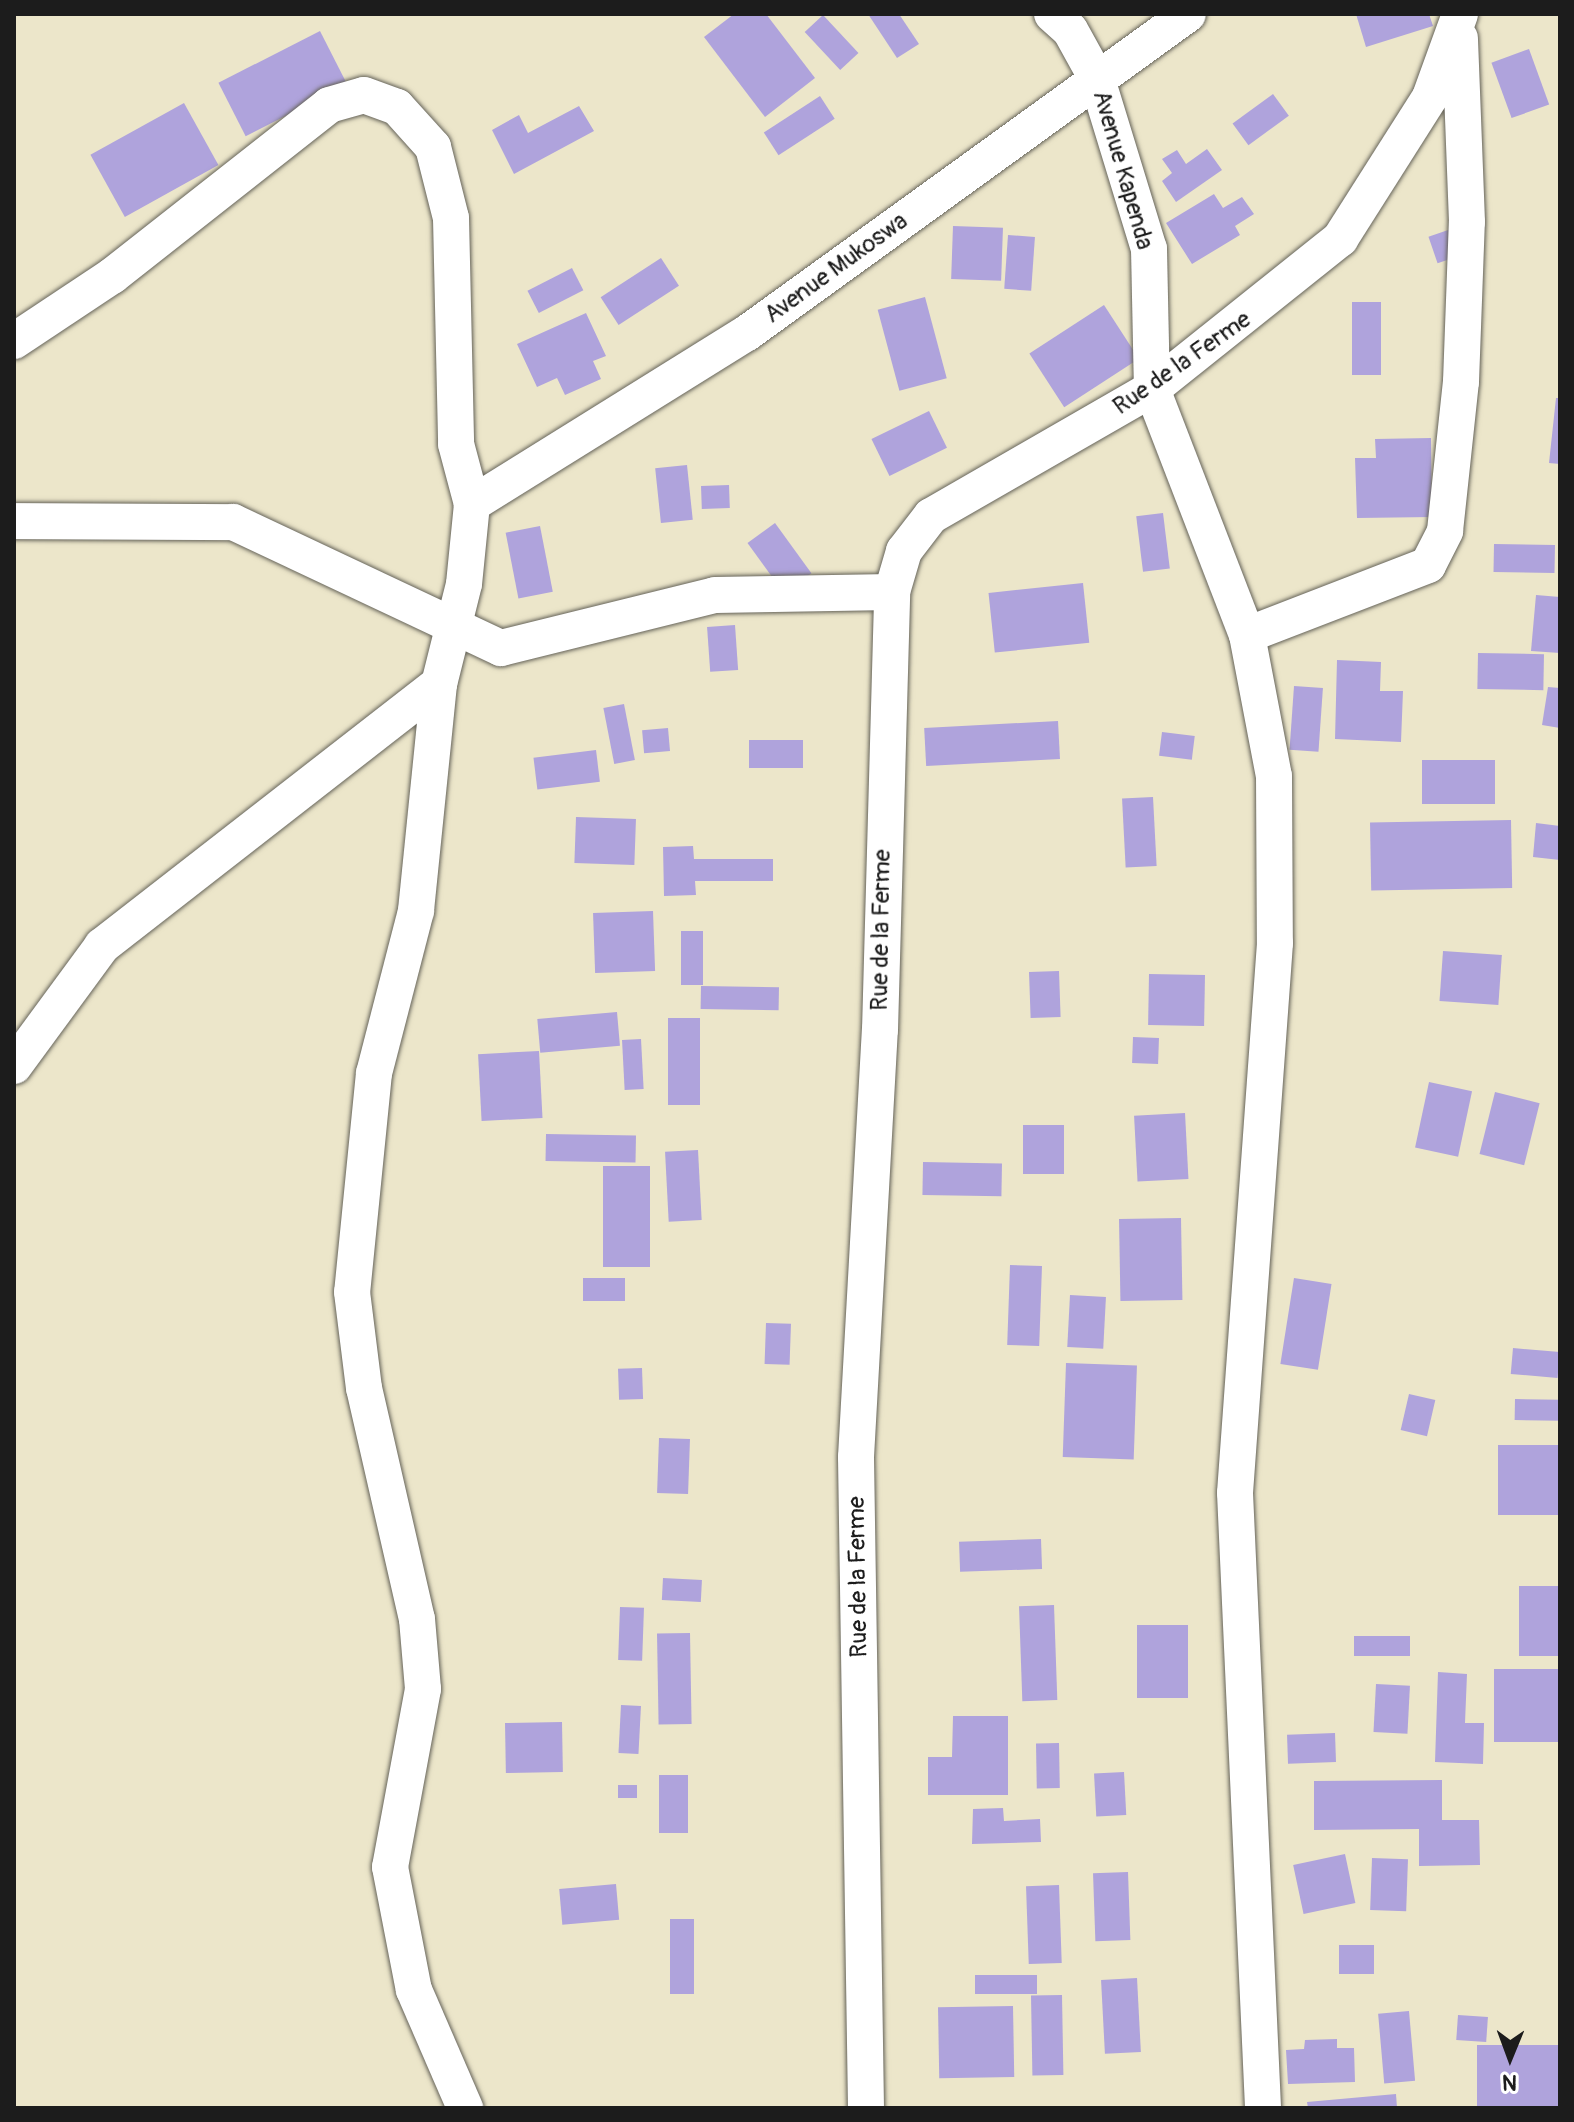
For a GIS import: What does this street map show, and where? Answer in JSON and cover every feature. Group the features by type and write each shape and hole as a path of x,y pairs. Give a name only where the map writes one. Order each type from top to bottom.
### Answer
{"street":[{"name":"Avenue Kapenda","path":"1052,14 1070,30 1097,79 1149,249 1152,389 1247,635 1274,776 1275,943 1235,1493 1263,2108"},
{"name":"Avenue Mukoswa","path":"472,504 747,333 1188,14"},
{"name":"Rue de la Ferme","path":"866,2108 856,1457 880,1030 892,592 904,551 931,516 1152,389 1340,239 1430,97 1460,20"},
{"path":"1247,635 1428,565 1445,531 1461,382 1467,222 1460,20"},
{"path":"14,341 112,276 291,129 329,105 364,95 397,107 433,147 451,218 456,444 472,504 464,584 450,622 439,684 416,911 374,1073 352,1292 364,1388 417,1619 423,1689 390,1867 414,1990 465,2108"},
{"path":"14,521 233,522 501,648 715,595 892,592"},
{"path":"14,1066 102,946 439,684"}],"building":[{"path":"734,14 766,14 815,78 765,117 704,37"},
{"path":"868,14 899,14 919,44 897,58"},
{"path":"1356,14 1429,14 1433,26 1366,47"},
{"path":"823,15 858,53 840,70 805,32"},
{"path":"320,31 347,84 246,136 218,83"},
{"path":"1529,49 1549,104 1512,118 1491,63"},
{"path":"1273,94 1289,116 1248,145 1233,123"},
{"path":"820,96 835,119 779,155 764,132"},
{"path":"184,103 218,165 125,217 90,155"},
{"path":"579,106 594,131 514,174 492,130 519,115 528,133"},
{"path":"1207,149 1222,170 1176,202 1162,181 1172,173 1162,159 1177,150 1186,164"},
{"path":"1214,194 1223,208 1242,197 1254,214 1235,226 1240,235 1192,264 1166,223"},
{"path":"953,226 1003,228 1001,281 951,279"},
{"path":"1454,228 1463,254 1438,263 1428,237"},
{"path":"1008,235 1035,237 1031,291 1004,289"},
{"path":"661,258 679,286 619,325 601,297"},
{"path":"572,268 583,290 539,313 527,291"},
{"path":"925,297 947,378 899,391 878,310"},
{"path":"1352,302 1381,302 1381,375 1352,375"},
{"path":"1104,305 1139,359 1064,407 1029,353"},
{"path":"586,313 606,356 593,361 601,379 565,395 557,378 537,387 517,344"},
{"path":"1556,398 1560,398 1560,464 1549,463"},
{"path":"929,411 947,448 889,476 871,439"},
{"path":"1431,438 1432,517 1357,518 1355,458 1376,458 1375,439"},
{"path":"687,465 693,520 661,523 655,468"},
{"path":"729,485 730,508 702,509 701,486"},
{"path":"1163,513 1170,569 1143,572 1136,516"},
{"path":"775,523 811,573 784,593 747,543"},
{"path":"540,526 553,592 518,598 506,533"},
{"path":"1494,544 1555,545 1555,573 1494,572"},
{"path":"1083,583 1089,643 995,653 989,593"},
{"path":"1536,595 1560,597 1560,653 1531,651"},
{"path":"735,625 738,670 710,672 707,627"},
{"path":"1478,653 1544,654 1543,690 1477,689"},
{"path":"1337,660 1381,662 1380,691 1403,691 1401,742 1335,739"},
{"path":"1294,686 1323,688 1318,752 1290,750"},
{"path":"1548,687 1560,688 1560,728 1542,725"},
{"path":"624,704 635,760 614,764 603,708"},
{"path":"1058,721 1060,759 926,766 924,728"},
{"path":"668,728 670,751 644,753 642,730"},
{"path":"1162,732 1195,736 1192,760 1159,756"},
{"path":"749,740 803,740 803,768 749,768"},
{"path":"596,750 600,782 537,789 533,758"},
{"path":"1422,760 1495,760 1495,804 1422,804"},
{"path":"1153,797 1157,866 1126,868 1122,799"},
{"path":"576,817 636,819 634,865 574,863"},
{"path":"1511,820 1512,888 1371,890 1370,822"},
{"path":"1536,823 1560,826 1560,860 1533,857"},
{"path":"693,846 694,859 773,859 773,881 695,881 696,895 664,896 663,847"},
{"path":"653,911 655,971 595,973 593,913"},
{"path":"681,931 703,931 703,985 681,985"},
{"path":"1443,951 1502,955 1498,1005 1440,1001"},
{"path":"1059,971 1061,1017 1031,1018 1029,972"},
{"path":"1149,974 1205,975 1204,1026 1148,1025"},
{"path":"701,986 779,987 779,1010 701,1009"},
{"path":"617,1012 620,1046 540,1053 537,1019"},
{"path":"668,1018 700,1018 700,1105 668,1105"},
{"path":"1133,1037 1159,1038 1158,1064 1132,1063"},
{"path":"641,1039 644,1089 625,1090 622,1040"},
{"path":"539,1051 543,1118 482,1121 478,1054"},
{"path":"1429,1082 1472,1091 1458,1157 1415,1148"},
{"path":"1495,1092 1540,1103 1524,1165 1480,1154"},
{"path":"1185,1113 1188,1179 1138,1182 1134,1116"},
{"path":"1023,1125 1064,1125 1064,1174 1023,1174"},
{"path":"546,1134 636,1136 636,1163 546,1161"},
{"path":"698,1150 702,1220 669,1222 665,1152"},
{"path":"923,1162 1002,1163 1001,1196 922,1195"},
{"path":"603,1166 650,1166 650,1267 603,1267"},
{"path":"1181,1218 1182,1300 1120,1301 1119,1219"},
{"path":"1010,1265 1042,1266 1039,1346 1007,1345"},
{"path":"583,1278 625,1278 625,1301 583,1301"},
{"path":"1294,1278 1332,1284 1318,1370 1280,1364"},
{"path":"1070,1295 1106,1297 1103,1349 1067,1347"},
{"path":"766,1323 791,1324 790,1365 765,1364"},
{"path":"1513,1348 1560,1352 1558,1378 1511,1374"},
{"path":"1066,1363 1137,1365 1134,1459 1063,1457"},
{"path":"642,1368 643,1399 619,1400 618,1369"},
{"path":"1409,1394 1435,1400 1427,1436 1401,1430"},
{"path":"1515,1399 1560,1400 1560,1421 1515,1420"},
{"path":"659,1438 690,1439 688,1494 657,1493"},
{"path":"1498,1445 1560,1445 1560,1515 1498,1515"},
{"path":"1041,1539 1042,1569 960,1572 959,1542"},
{"path":"663,1578 702,1580 701,1602 662,1600"},
{"path":"1519,1586 1560,1586 1560,1656 1519,1656"},
{"path":"1054,1605 1057,1700 1022,1701 1019,1606"},
{"path":"620,1607 644,1608 642,1661 618,1660"},
{"path":"1137,1625 1188,1625 1188,1698 1137,1698"},
{"path":"690,1633 692,1724 659,1725 657,1634"},
{"path":"1354,1636 1410,1636 1410,1656 1354,1656"},
{"path":"1494,1669 1560,1669 1560,1742 1494,1742"},
{"path":"1438,1672 1467,1674 1465,1723 1484,1723 1483,1764 1435,1762"},
{"path":"1376,1684 1410,1686 1407,1734 1373,1732"},
{"path":"621,1705 641,1706 638,1754 618,1753"},
{"path":"953,1716 1008,1716 1008,1795 928,1795 928,1757 952,1757"},
{"path":"562,1722 563,1772 506,1773 505,1723"},
{"path":"1335,1733 1336,1762 1288,1764 1287,1735"},
{"path":"1036,1743 1059,1743 1060,1788 1037,1788"},
{"path":"1124,1772 1126,1815 1096,1817 1094,1774"},
{"path":"659,1775 688,1775 688,1833 659,1833"},
{"path":"1442,1780 1442,1820 1479,1820 1480,1865 1419,1866 1419,1829 1314,1830 1314,1781"},
{"path":"618,1785 637,1785 637,1798 618,1798"},
{"path":"1003,1808 1004,1821 1040,1819 1041,1842 972,1844 973,1809"},
{"path":"1345,1854 1355,1903 1304,1914 1293,1865"},
{"path":"1372,1858 1408,1859 1406,1911 1370,1910"},
{"path":"1128,1872 1130,1940 1095,1941 1093,1873"},
{"path":"616,1884 619,1920 562,1925 559,1889"},
{"path":"1059,1885 1062,1963 1029,1964 1026,1886"},
{"path":"670,1919 694,1919 694,1994 670,1994"},
{"path":"1339,1945 1374,1945 1374,1974 1339,1974"},
{"path":"975,1975 1037,1975 1037,1994 975,1994"},
{"path":"1137,1978 1141,2052 1105,2054 1101,1980"},
{"path":"1062,1995 1063,2075 1032,2076 1031,1996"},
{"path":"1013,2006 1014,2077 939,2078 938,2007"},
{"path":"1409,2011 1415,2081 1384,2083 1378,2014"},
{"path":"1458,2015 1488,2017 1486,2042 1456,2040"},
{"path":"1337,2039 1337,2048 1354,2048 1355,2082 1288,2084 1286,2050 1304,2049 1305,2040"},
{"path":"1477,2045 1560,2045 1560,2108 1477,2108"},
{"path":"1396,2094 1397,2108 1308,2108 1307,2102"}]}
